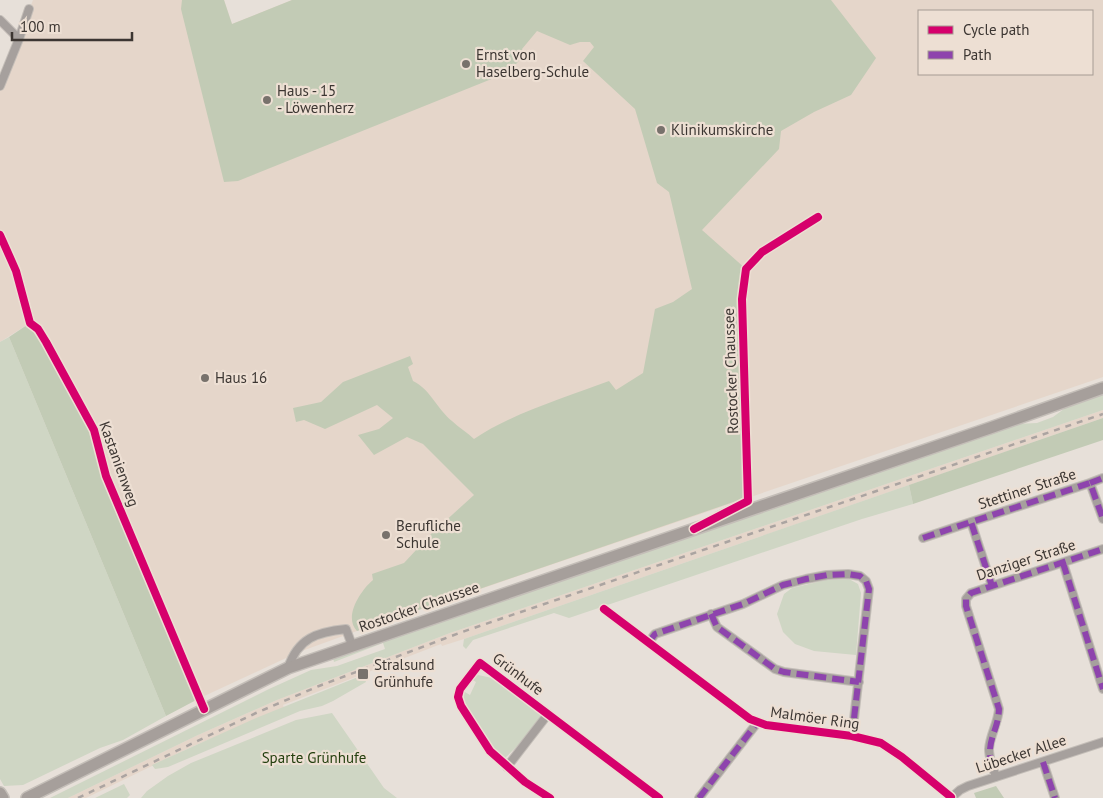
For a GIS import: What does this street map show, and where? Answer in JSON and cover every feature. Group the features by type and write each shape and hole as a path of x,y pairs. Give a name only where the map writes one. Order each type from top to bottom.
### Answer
{"main road":[{"name":"Rostocker Chaussee","path":"27,798 288,668 1103,388"},
{"path":"0,793 3,798"}],"street":[{"path":"0,86 29,9"},
{"path":"0,20 19,39"},
{"name":"Rostocker Chaussee","path":"694,529 748,501 742,299 746,269 762,252 818,217"},
{"name":"Kastanienweg","path":"0,235 16,271 30,323 38,329 46,342 94,430 106,476 204,709"},
{"path":"1090,483 1103,478"},
{"name":"Stettiner Straße","path":"992,586 971,522 1090,483 1103,519"},
{"path":"923,538 971,522"},
{"name":"Danziger Straße","path":"996,777 989,756 989,747 998,716 997,700 966,606 966,599 971,593 1103,549"},
{"path":"1063,563 1103,689"},
{"name":"Malmöer Ring","path":"649,642 655,634 743,604 783,585 827,575 848,574 860,576 866,581 869,588 852,736"},
{"name":"Malmöer Ring","path":"604,609 750,719 766,726 852,736 870,740 889,748 951,798"},
{"path":"711,614 717,627 775,669 784,672 859,682"},
{"name":"Rostocker Chaussee","path":"288,668 291,658 305,639 334,630 346,629 352,645"},
{"name":"Grünhufe","path":"550,798 525,782 490,751 461,706 458,697 460,689 480,663 659,798"},
{"name":"Grünhufe","path":"507,767 548,714"},
{"name":"Malmöer Ring","path":"699,798 757,722"},
{"name":"Lübecker Allee","path":"951,798 968,786 1103,742"},
{"path":"1043,762 1055,798"}],"shaded area":[{"path":"33,0 224,0 232,24 292,0 1103,0 1103,377 357,631 299,652 200,698 30,323 0,342 0,86"},
{"path":"1103,410 1103,418 464,639 442,646 441,644 283,705 284,708 189,748 86,798 68,798 198,735 277,700 450,633"}],"green space":[{"path":"182,0 224,0 232,24 292,0 831,0 876,58 851,95 814,112 781,131 779,149 702,230 746,269 742,299 748,497 357,631 353,625 353,611 363,590 373,580 372,574 404,563 431,534 474,495 423,444 407,437 374,455 358,435 379,429 393,418 377,405 325,429 304,420 296,422 293,408 321,402 343,382 410,356 413,364 408,367 413,381 425,389 447,416 474,439 521,414 609,381 616,390 643,373 655,309 673,302 692,289 669,192 657,183 635,109 583,61 594,47 590,42 570,45 537,31 522,49 524,55 509,72 238,181 224,182 181,9"},
{"path":"30,323 38,329 94,430 106,477 200,698 166,716 9,337"},
{"path":"9,337 166,716 123,740 100,748 23,785 4,786 0,779 0,342"},
{"path":"1103,394 1103,410 450,633 277,700 198,735 68,798 50,798 311,670 337,666 385,649 383,643 334,662 333,658 1015,424 1037,423 1053,417 1068,406"},
{"path":"1103,418 1103,440 913,504 909,485"},
{"path":"909,485 913,504 862,519 569,618 554,613 473,640 466,649 463,646 464,639"},
{"path":"849,579 858,584 861,593 856,655 814,651 795,644 783,632 777,614 784,594 792,588 826,580"},
{"path":"363,675 366,682 322,706 300,711 168,767 155,769 152,765 256,718"},
{"path":"478,675 497,679 542,715 535,729 505,758 495,752 465,706 463,691 470,695 476,682 471,679"},
{"name":"Sparte Grünhufe","path":"332,713 384,788 397,798 141,798 147,791 168,776 191,763 296,720"},
{"path":"124,784 130,795 127,798 95,798"},
{"path":"996,786 1004,798 976,798 974,793"}],"railway":[{"path":"78,798 256,713 319,686 462,632 1103,414"}],"marked path":[{"path":"1090,483 1103,478"},
{"path":"992,586 971,522 1090,483 1103,519"},
{"path":"923,538 971,522"},
{"path":"992,767 990,750 999,709 966,606 966,599 971,593 1103,549"},
{"path":"1063,563 1103,689"},
{"path":"649,642 655,634 743,604 783,585 827,575 848,574 860,576 866,581 869,589 852,736"},
{"path":"711,614 717,627 775,669 784,672 859,682"},
{"path":"699,798 757,723"},
{"path":"1043,762 1055,798"}],"cycle path":[{"path":"694,529 748,501 742,299 746,269 762,252 818,217"},
{"path":"0,235 16,271 30,323 38,329 46,342 94,430 106,476 204,709"},
{"path":"604,609 750,719 766,725 852,736 881,743 902,757 951,797"},
{"path":"550,798 525,782 490,751 461,706 458,697 460,689 480,663 659,798"}],"place":[{"name":"Ernst von Haselberg-Schule","path":"466,64"},
{"name":"Haus - 15 - Löwenherz","path":"267,100"},
{"name":"Klinikumskirche","path":"661,130"},
{"name":"Haus 16","path":"205,378"},
{"name":"Berufliche Schule","path":"386,535"},
{"name":"Stralsund Grünhufe","path":"363,674"}]}
